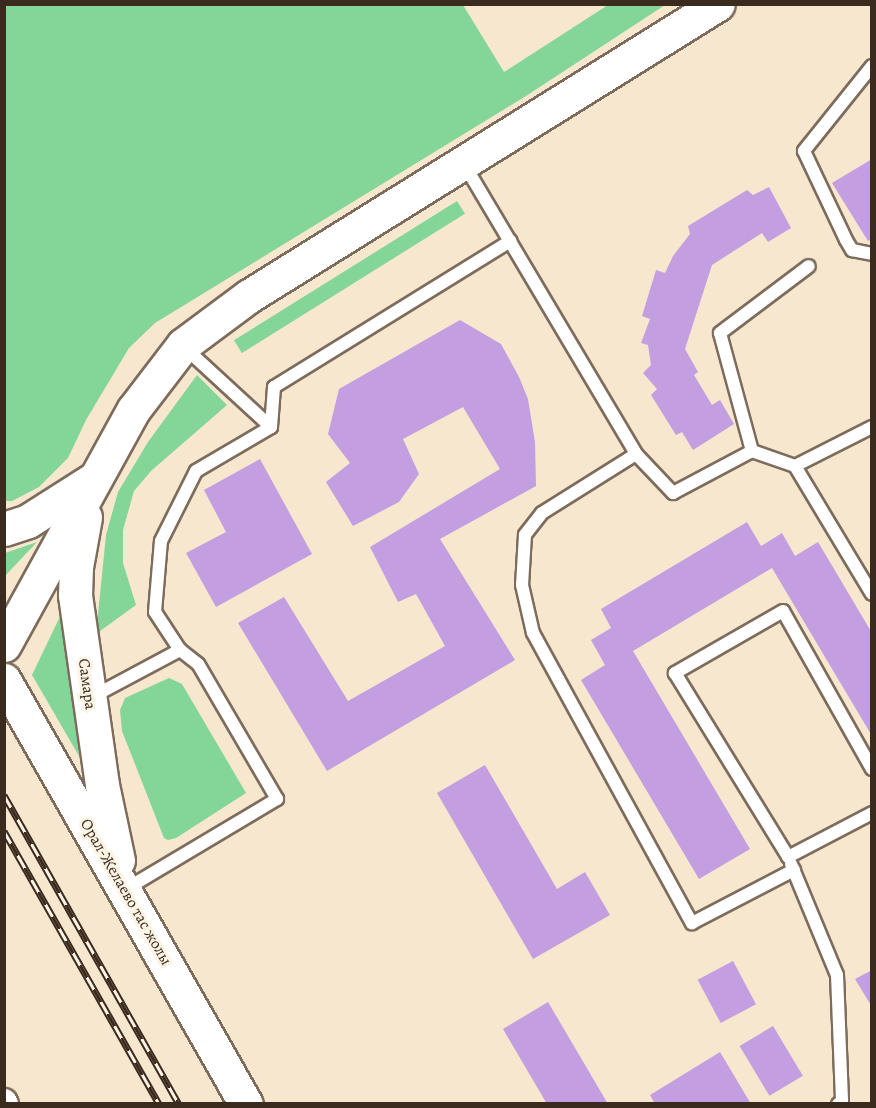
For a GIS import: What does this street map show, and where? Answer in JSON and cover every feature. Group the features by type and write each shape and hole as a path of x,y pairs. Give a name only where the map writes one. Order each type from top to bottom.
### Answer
{"main road":[{"path":"4,645 134,409 183,345 249,296 718,4"},
{"path":"4,529 28,521 96,478"},
{"name":"Самара","path":"96,478 82,530 76,567 75,595 102,785 124,890"},
{"name":"Орал-Желаево тас жолы","path":"4,681 246,1104"}],"lane":[{"path":"872,66 804,151 852,250 872,254"},
{"path":"463,163 636,454 673,493 752,451 795,466 872,594"},
{"path":"272,427 274,387 510,241"},
{"path":"752,451 720,333 809,266"},
{"path":"183,345 272,427"},
{"path":"124,890 277,799 198,664 180,650 155,612 161,541 196,471 272,427"},
{"path":"795,466 872,427"},
{"path":"636,454 542,513 525,535 522,585 533,633 692,923 794,870"},
{"path":"838,1104 842,1101 837,975 788,857 675,673 783,611 872,769"},
{"path":"88,699 180,650"},
{"path":"788,857 872,813"}],"green space":[{"path":"5,4 463,5 504,72 608,5 665,5 526,96 155,323 129,348 86,420 68,458 39,487 12,501 5,501"},
{"path":"457,201 465,214 242,353 234,340"},
{"path":"197,375 227,405 151,471 134,491 123,530 123,563 136,605 96,634 106,535 118,492 148,442"},
{"path":"37,542 5,576 5,553"},
{"path":"66,604 79,756 32,675"},
{"path":"169,678 182,684 246,793 176,838 168,840 164,838 122,731 120,710 125,698"}],"building":[{"path":"872,159 872,239 868,241 832,183"},
{"path":"769,187 791,228 768,242 762,233 712,265 685,349 698,372 694,375 712,405 720,400 734,424 693,450 682,432 676,435 651,395 657,389 643,373 651,365 648,345 641,343 650,319 642,316 656,270 665,273 673,256 690,234 688,226 747,190 753,195"},
{"path":"460,320 501,344 519,377 528,399 535,442 536,486 440,539 515,660 327,771 238,623 284,597 348,701 445,646 416,594 398,602 370,547 500,469 463,407 403,439 419,474 399,502 353,526 326,482 350,463 328,434 339,389"},
{"path":"260,459 312,554 216,607 186,553 226,532 204,490"},
{"path":"747,522 761,546 782,533 795,556 818,542 872,633 872,736 772,568 633,651 750,849 699,879 581,680 605,665 591,640 611,628 601,609"},
{"path":"485,765 557,889 585,872 610,915 533,959 437,793"},
{"path":"733,961 756,1004 721,1023 698,980"},
{"path":"872,970 872,1007 855,979"},
{"path":"548,1002 608,1104 547,1104 503,1029"},
{"path":"773,1026 803,1076 769,1096 740,1046"},
{"path":"720,1052 751,1104 655,1104 650,1095"}],"railway":[{"path":"4,795 179,1104"},
{"path":"4,831 159,1104"}]}
